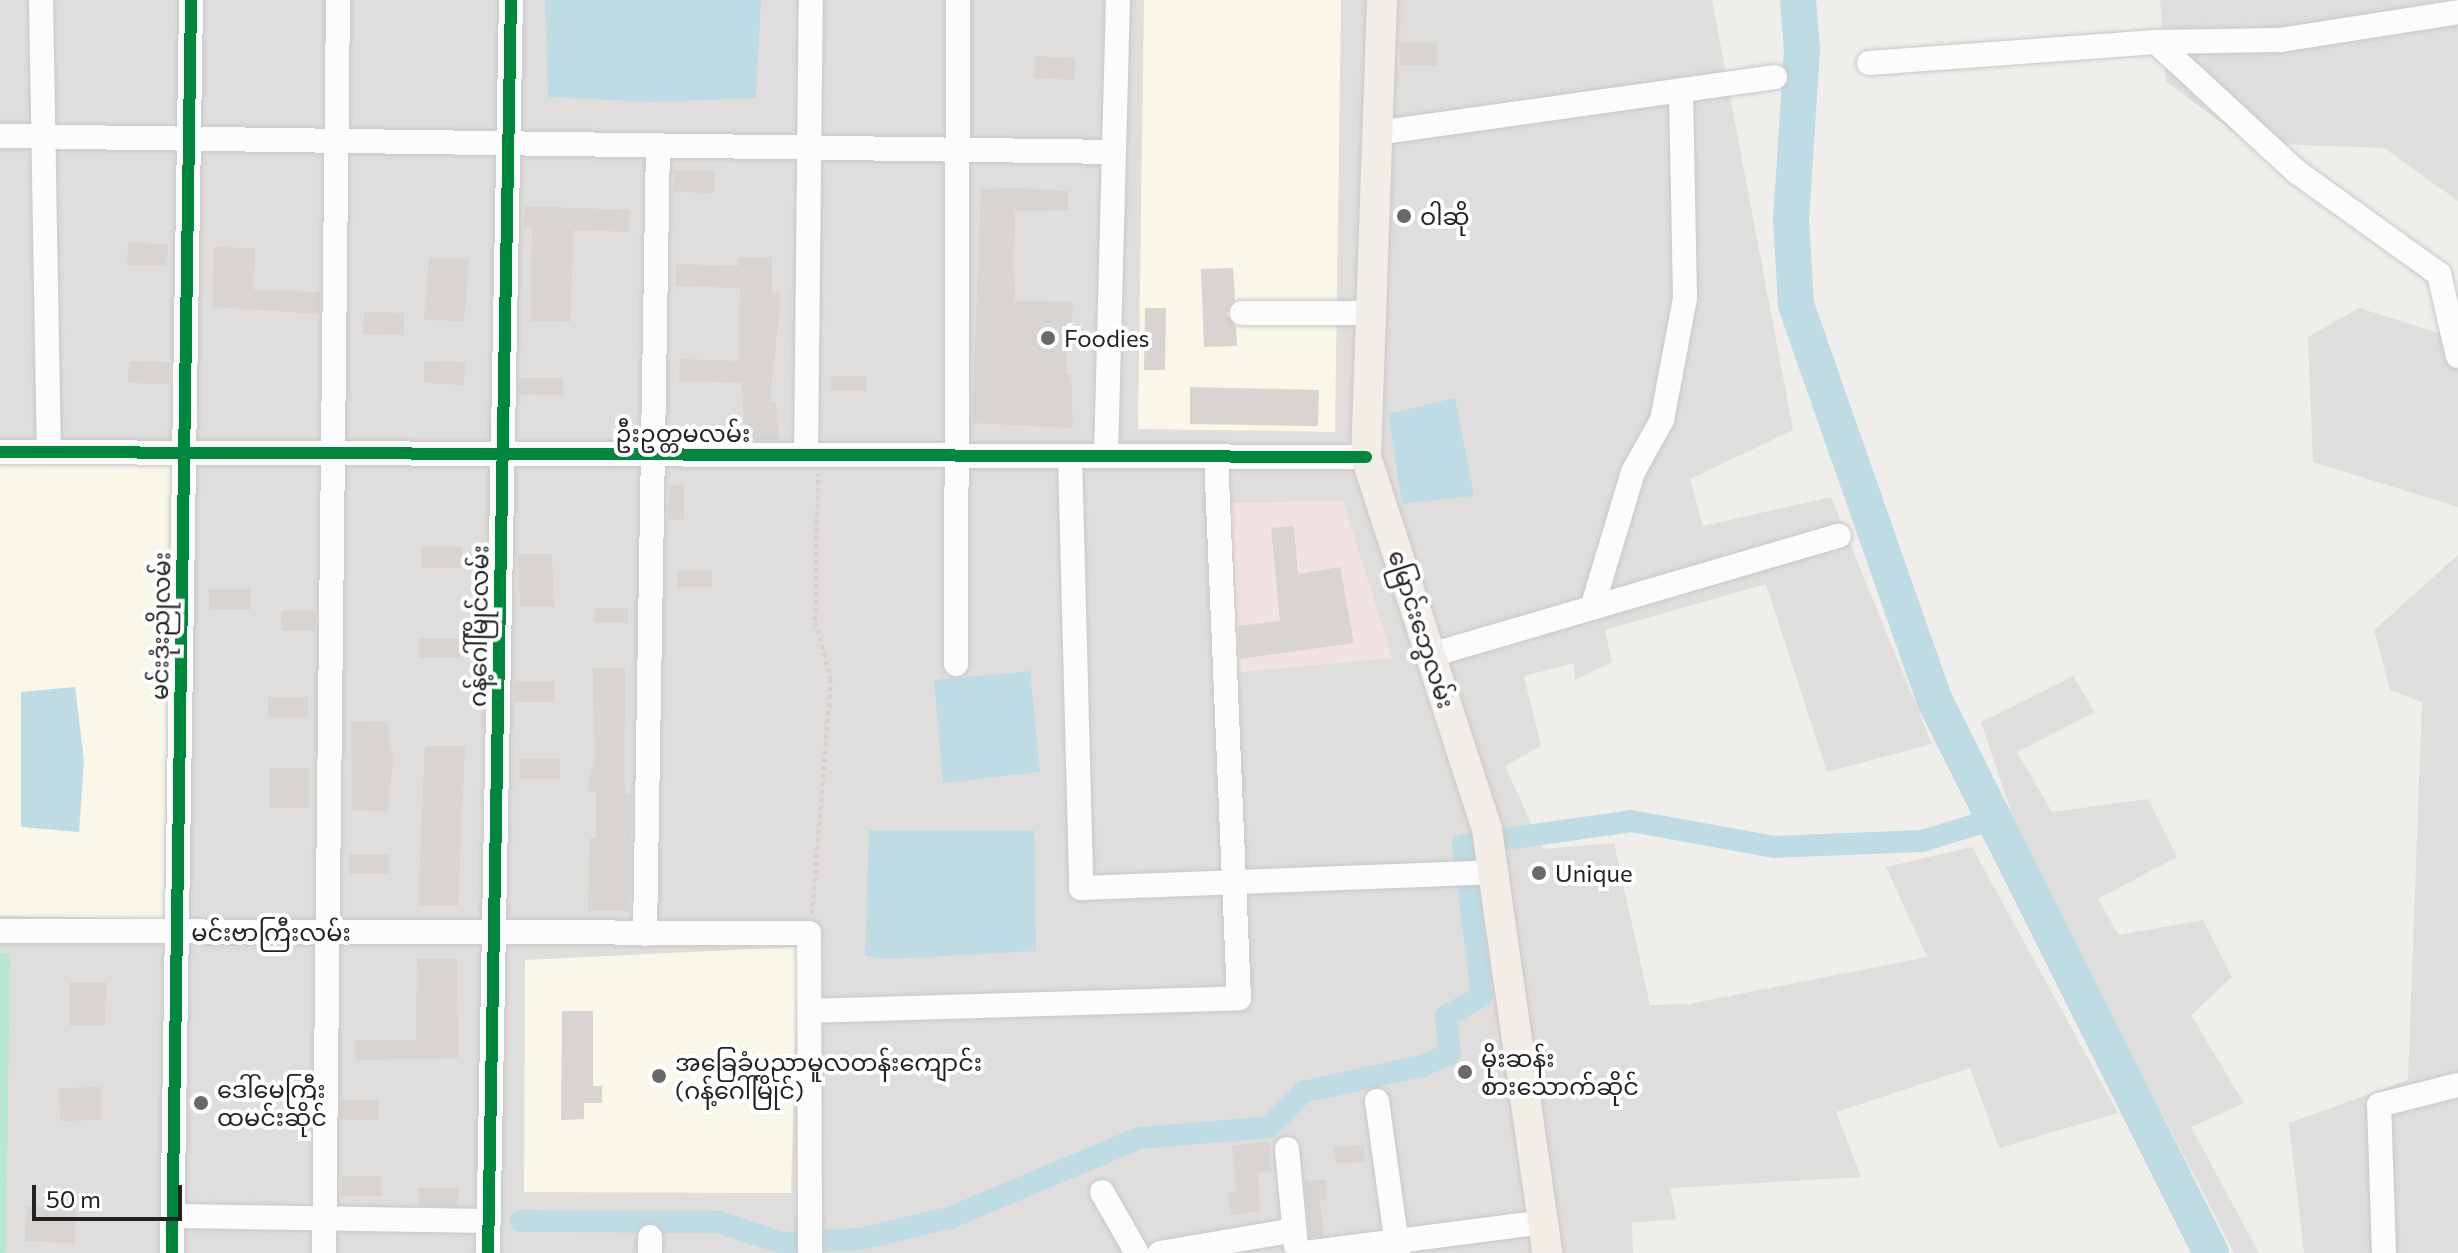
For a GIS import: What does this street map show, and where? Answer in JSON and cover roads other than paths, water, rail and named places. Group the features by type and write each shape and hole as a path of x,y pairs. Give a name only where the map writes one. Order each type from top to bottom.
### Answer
{"main road":[{"name":"မြောင်းဘွေလမ်း","path":"1382,0 1366,457 1431,655 1481,860 1547,1253"}],"street":[{"path":"41,0 49,452"},
{"name":"မင်းဒုံးညိုလမ်း","path":"172,1253 191,0"},
{"path":"324,1253 338,0"},
{"name":"ဂန့်ဂေါ်မြိုင်လမ်း","path":"489,1237 511,0"},
{"path":"811,0 812,455"},
{"path":"956,664 958,0"},
{"path":"1106,456 1118,0"},
{"path":"1869,63 2156,42 2280,40 2458,12"},
{"path":"2156,42 2297,172 2439,274 2458,356"},
{"path":"1377,133 1775,77"},
{"path":"1592,608 1633,472 1662,420 1685,298 1681,90"},
{"path":"0,136 1114,152"},
{"path":"645,934 656,455 658,145"},
{"path":"1242,313 1369,313"},
{"name":"ဦးဥတ္တမလမ်း","path":"0,452 1366,457"},
{"path":"1070,456 1081,888 1232,883 1481,860"},
{"path":"810,1245 810,1011 1239,998 1216,457"},
{"path":"1431,655 1839,536"},
{"name":"မင်းဗာကြီးလမ်း","path":"0,931 809,933 810,1011"},
{"path":"2384,1253 2379,1105 2458,1085"},
{"path":"1377,1101 1397,1247"},
{"path":"1160,1253 1295,1242 1287,1149"},
{"path":"1102,1192 1137,1253"},
{"path":"173,1216 325,1218 489,1237"},
{"path":"1305,1253 1397,1247 1543,1222"}],"water":[{"path":"545,0 761,0 756,98 651,102 548,97"},
{"path":"1455,398 1474,496 1402,504 1388,414"},
{"path":"1030,671 1040,772 943,783 934,680"},
{"path":"75,687 84,761 79,832 21,827 21,692"},
{"path":"869,830 1034,830 1036,951 889,959 865,956"}],"waterway":[{"path":"1798,0 1802,50 1791,218 1796,305 1935,701 2211,1253"},
{"path":"521,1221 718,1222 783,1243 860,1239 952,1217 1139,1138 1269,1127 1303,1092 1421,1066 1450,1054 1446,1016 1482,996 1463,845 1631,821 1774,847 1922,841 1991,820"}],"place":[{"name":"ဝါဆို","path":"1404,216"},
{"name":"Foodies","path":"1048,338"},
{"name":"Unique","path":"1539,873"},
{"name":"မိုးဆန်း စားသောက်ဆိုင်","path":"1465,1072"},
{"name":"အခြေခံပညာမူလတန်းကျောင်း (ဂန့်ဂေါ်မြိုင်)","path":"659,1076"},
{"name":"ဒေါ်မေကြီး ထမင်းဆိုင်","path":"201,1103"}]}
